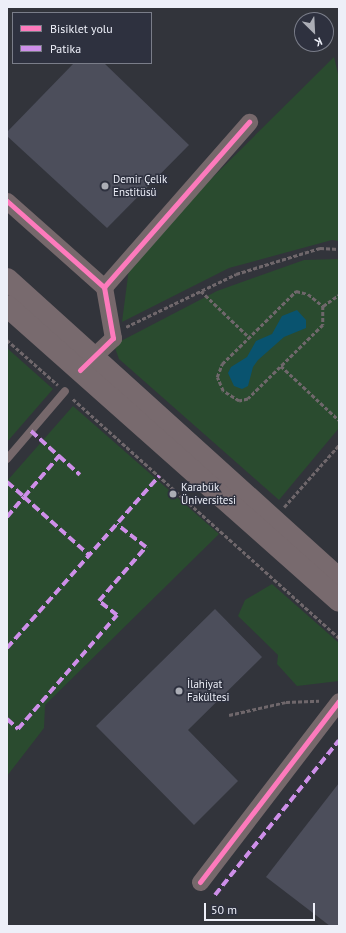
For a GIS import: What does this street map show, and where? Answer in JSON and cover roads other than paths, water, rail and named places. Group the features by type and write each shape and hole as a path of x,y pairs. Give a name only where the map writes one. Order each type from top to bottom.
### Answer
{"main road":[{"path":"7,280 86,363 339,601"},
{"path":"7,306 86,363 339,579"}],"street":[{"path":"104,287 250,122"},
{"path":"7,201 104,287 114,332 113,338 86,363"},
{"path":"200,882 331,701"}],"lane":[{"path":"7,459 65,391"}],"water":[{"path":"297,310 306,320 306,328 284,337 258,360 253,367 248,386 242,389 234,386 228,373 231,367 247,357 256,341 272,334 282,316"}],"place":[{"name":"Demir Çelik Enstitüsü","path":"105,186"},
{"name":"Karabük Üniversitesi","path":"173,494"},
{"name":"İlahiyat Fakültesi","path":"179,691"}]}
